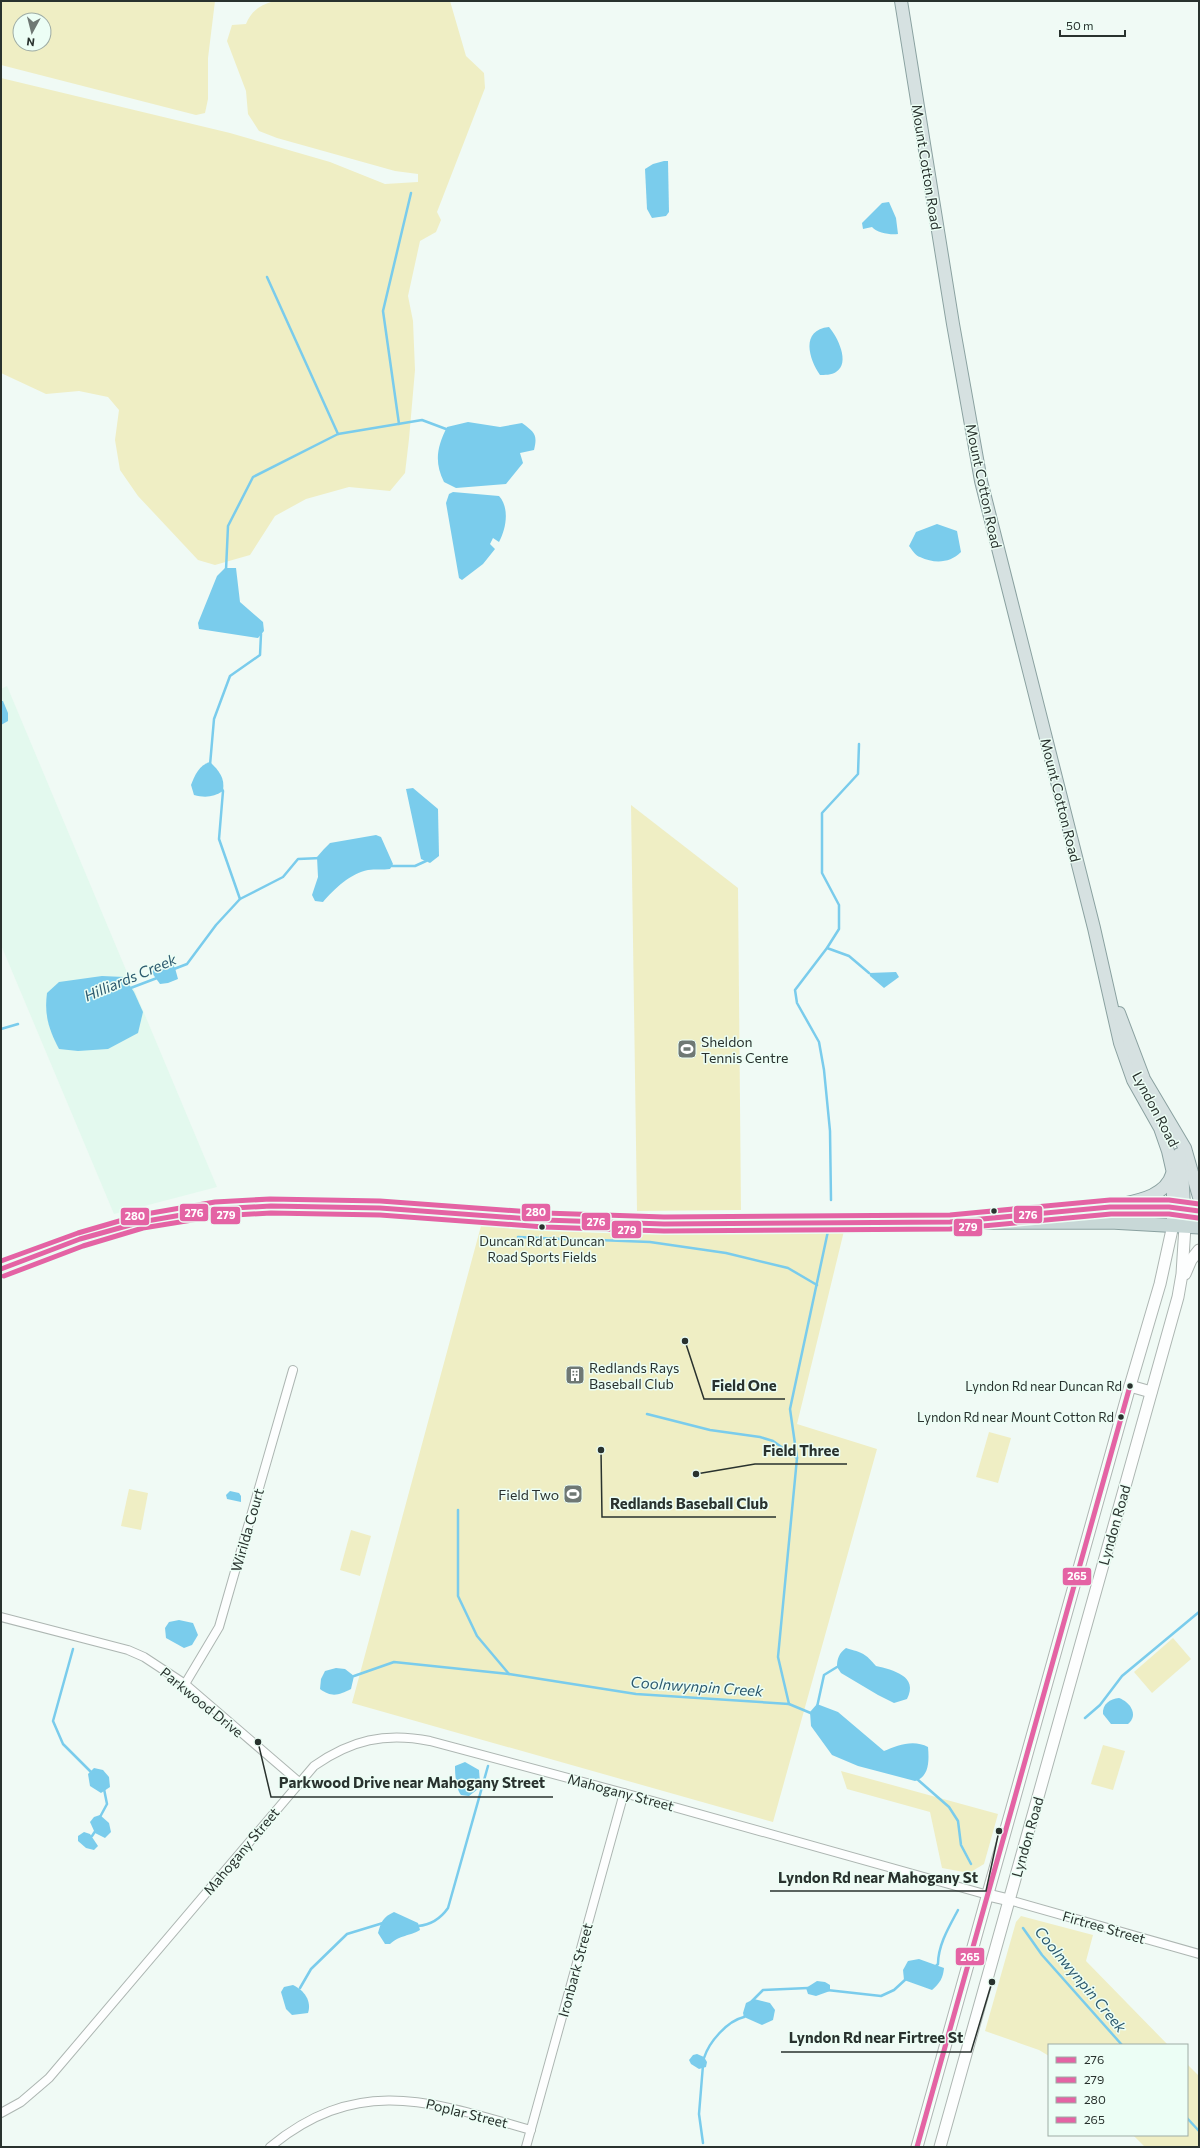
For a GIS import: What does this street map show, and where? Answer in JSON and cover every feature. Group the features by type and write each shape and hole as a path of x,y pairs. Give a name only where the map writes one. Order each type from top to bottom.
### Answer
{"highway":[{"path":"1,1269 55,1247 124,1225 164,1216 214,1209 277,1206 391,1209 599,1223 960,1221 1110,1222 1199,1227"},
{"path":"960,1221 1115,1206 1199,1211"}],"main road":[{"name":"Mount Cotton Road","path":"901,1 953,324 981,481 1102,963 1110,1007 1126,1064 1165,1140 1173,1173 1179,1209 1179,1225"},
{"name":"Mount Cotton Road","path":"1102,963 1144,1079 1185,1148 1199,1197"},
{"name":"Lyndon Road","path":"1114,999 1123,1035 1135,1072 1178,1150 1182,1168 1179,1209"},
{"path":"1115,1206 1136,1201 1159,1191 1169,1183 1173,1173"},
{"name":"Lyndon Road","path":"940,2147 1178,1297 1182,1274 1179,1225"},
{"name":"Lyndon Road","path":"917,2147 1130,1386 1179,1225"},
{"path":"1178,1297 1186,1271 1199,1250"},
{"path":"1130,1386 1151,1392"},
{"path":"988,1895 1009,1900"}],"street":[{"name":"Wirilda Court","path":"185,1684 219,1627 293,1370"},
{"name":"Parkwood Drive","path":"1,1617 128,1650 144,1657 185,1684 299,1782"},
{"name":"Mahogany Street","path":"1,2113 22,2102 49,2078 314,1766 333,1753 352,1744 372,1739 413,1737 624,1792 988,1895"},
{"name":"Ironbark Street","path":"526,2147 624,1792"},
{"name":"Firtree Street","path":"1009,1900 1199,1954"},
{"name":"Poplar Street","path":"270,2147 285,2135 333,2110 359,2103 392,2100 441,2105 530,2130"}],"shaded area":[{"path":"7,686 217,1187 114,1214 1,945 1,689"}],"green space":[{"path":"1,1 215,1 208,58 208,99 205,113 196,115 1,65"},
{"path":"274,1 450,1 466,56 484,73 485,88 437,212 441,220 436,232 420,241 408,296 413,321 415,370 405,473 390,491 349,487 306,499 275,516 250,555 215,565 198,560 138,496 120,470 115,440 119,410 108,397 79,391 46,394 1,373 1,78 230,133 330,162 385,184 418,182 418,174 395,171 277,138 259,131 248,114 246,91 227,41 232,25 246,24 253,12 264,4"},
{"name":"Sheldon Tennis Centre","path":"631,805 738,888 741,1210 637,1211"},
{"path":"481,1226 608,1230 844,1231 797,1424 877,1449 773,1822 352,1703"},
{"path":"989,1432 1011,1438 998,1483 976,1477"},
{"path":"129,1489 148,1493 141,1530 121,1526"},
{"path":"351,1530 371,1536 360,1576 340,1570"},
{"path":"1173,1638 1191,1659 1152,1693 1134,1672"},
{"path":"1103,1745 1125,1751 1113,1790 1091,1784"},
{"path":"841,1771 998,1814 984,1864 969,1873 942,1868 930,1812 847,1789"},
{"path":"1021,1916 1093,1935 1086,1961 1167,2044 1048,2044 1048,2055 1039,2050 985,2031 1016,1922"},
{"path":"1188,2065 1199,2076 1199,2147 1145,2147 1134,2136 1188,2136"}],"water":[{"path":"668,161 669,212 666,216 652,218 647,209 645,169 653,164"},
{"path":"889,202 896,218 898,234 884,233 877,231 872,227 863,229 862,223 882,203"},
{"path":"829,327 839,343 842,362 840,368 836,372 828,375 820,375 810,354 811,339 820,329"},
{"path":"468,422 500,427 522,423 534,434 536,440 534,450 520,453 523,463 506,484 456,488 444,482 438,461 441,441 447,427"},
{"path":"453,492 499,496 505,506 506,512 504,531 499,542 493,538 490,544 495,549 483,564 462,580 459,578 446,503 449,494"},
{"path":"937,524 957,531 961,552 957,556 942,561 931,561 914,553 909,546 916,532"},
{"path":"225,568 236,568 240,602 263,622 264,631 258,638 199,629 198,623 217,576"},
{"path":"1,701 3,701 8,713 8,721 1,725"},
{"path":"210,762 221,775 223,791 216,795 209,796 194,795 191,785 194,778 203,765"},
{"path":"413,788 438,809 439,856 430,863 421,859 406,789"},
{"path":"376,835 381,837 393,864 390,869 371,870 355,874 343,882 323,902 315,901 312,895 318,877 317,857 324,849 330,843"},
{"path":"156,963 172,963 178,979 160,984 152,973"},
{"path":"896,972 899,977 884,988 870,976 869,973"},
{"path":"102,976 124,977 134,992 143,1012 138,1033 108,1049 78,1051 59,1049 52,1035 48,1022 46,1008 47,993 59,982"},
{"path":"230,1491 239,1493 241,1496 241,1502 227,1499 226,1495"},
{"path":"179,1620 193,1623 198,1635 192,1645 184,1648 166,1638 165,1628 169,1622"},
{"path":"846,1648 863,1654 876,1666 902,1675 910,1685 910,1691 907,1699 894,1703 841,1673 837,1667 837,1661 840,1654"},
{"path":"336,1668 345,1669 354,1676 351,1689 343,1693 332,1695 320,1689 321,1679 325,1671"},
{"path":"1119,1698 1127,1702 1132,1709 1133,1717 1128,1724 1111,1724 1103,1714 1104,1707 1107,1703"},
{"path":"817,1704 838,1712 884,1751 900,1745 911,1743 917,1743 928,1747 928,1767 924,1776 915,1781 858,1766 832,1755 811,1726 810,1712"},
{"path":"465,1762 479,1770 480,1783 478,1789 469,1796 461,1795 457,1786 456,1778 455,1766"},
{"path":"94,1768 103,1770 109,1777 110,1787 101,1793 90,1786 88,1774"},
{"path":"100,1815 109,1823 111,1832 105,1838 95,1833 90,1822 94,1817"},
{"path":"84,1832 90,1834 98,1846 94,1850 86,1848 78,1841 78,1836"},
{"path":"394,1912 418,1923 420,1930 402,1937 390,1944 385,1944 378,1933 383,1920"},
{"path":"919,1959 944,1968 941,1980 932,1990 904,1980 903,1970 908,1961"},
{"path":"817,1981 825,1982 830,1985 830,1991 816,1996 808,1994 806,1988"},
{"path":"293,1985 301,1990 306,1996 309,2004 308,2013 292,2015 286,2009 281,1992 284,1987"},
{"path":"754,1999 770,2003 775,2010 773,2020 762,2025 744,2017 743,2013 746,2003"},
{"path":"697,2054 704,2057 707,2062 706,2067 699,2069 691,2064 689,2060 693,2055"}],"waterway":[{"path":"399,424 383,311 411,193"},
{"path":"267,277 338,434"},
{"path":"226,570 228,526 253,477 338,434 422,420 446,429"},
{"name":"Hilliards Creek","path":"210,765 214,719 230,676 260,655 261,634 259,632"},
{"path":"831,1200 830,1131 824,1070 819,1042 797,1003 795,990 827,948 839,929 839,905 822,873 822,813 858,774 859,744"},
{"name":"Hilliards Creek","path":"222,789 219,839 240,899"},
{"name":"Hilliards Creek","path":"174,969 187,964 216,925 240,899 283,877 298,859 321,858"},
{"name":"Hilliards Creek","path":"389,866 415,866 426,861"},
{"path":"827,948 849,956 869,973"},
{"name":"Hilliards Creek","path":"128,989 157,978"},
{"name":"Hilliards Creek","path":"1,1029 18,1024"},
{"path":"789,1704 778,1657 797,1458 790,1409 828,1231"},
{"path":"518,1237 584,1240"},
{"path":"598,1240 650,1242 726,1253 788,1268 817,1285"},
{"path":"647,1414 710,1430 760,1437 773,1441 797,1458"},
{"path":"458,1510 458,1596 477,1636 509,1674"},
{"path":"1085,1718 1100,1705 1122,1676 1199,1612"},
{"path":"73,1649 53,1721 63,1744 93,1774"},
{"name":"Coolnwynpin Creek","path":"354,1676 394,1662 509,1674 636,1694 789,1704 813,1714"},
{"path":"817,1707 824,1675 837,1667"},
{"path":"418,1926 435,1920 448,1908 488,1766"},
{"name":"Coolnwynpin Creek","path":"917,1779 949,1807 958,1821 961,1845 971,1864"},
{"path":"100,1817 107,1804 104,1789"},
{"path":"92,1836 96,1830"},
{"path":"936,1966 938,1964 938,1957 945,1936 958,1910"},
{"path":"300,1988 311,1969 347,1934 383,1923"},
{"name":"Coolnwynpin Creek","path":"1023,1928 1042,1955 1121,2044"},
{"path":"827,1990 881,1996 894,1990 906,1979"},
{"path":"752,2001 763,1990 808,1988"},
{"path":"704,2058 714,2039 731,2023 746,2015"},
{"path":"703,2065 699,2114 703,2143"},
{"name":"Coolnwynpin Creek","path":"1188,2119 1199,2131"}],"transit line":[{"name":"280","path":"1,1261 78,1233 140,1215 215,1202 270,1199 380,1201 545,1213 664,1217 950,1215 1110,1200 1169,1200 1199,1204"},
{"name":"276","path":"1,1269 80,1239 141,1222 216,1209 271,1206 380,1208 544,1220 664,1224 950,1222 1110,1207 1169,1207 1199,1211"},
{"name":"279","path":"4,1276 83,1246 143,1228 217,1216 271,1213 380,1215 544,1227 664,1231 950,1229 1111,1214 1169,1214 1198,1218"},
{"name":"265","path":"917,2147 1130,1386"}],"place":[{"name":"Sheldon Tennis Centre","path":"687,1049"},
{"name":"Duncan Rd at Duncan Road Sports Fields","path":"542,1227"},
{"name":"Field One","path":"685,1341"},
{"name":"Redlands Rays Baseball Club","path":"575,1375"},
{"name":"Lyndon Rd near Duncan Rd","path":"1130,1386"},
{"name":"Lyndon Rd near Mount Cotton Rd","path":"1121,1417"},
{"name":"Redlands Baseball Club","path":"601,1450"},
{"name":"Field Three","path":"696,1474"},
{"name":"Field Two","path":"573,1494"},
{"name":"Parkwood Drive near Mahogany Street","path":"258,1742"},
{"name":"Lyndon Rd near Mahogany St","path":"999,1831"},
{"name":"Lyndon Rd near Firtree St","path":"992,1982"}]}
